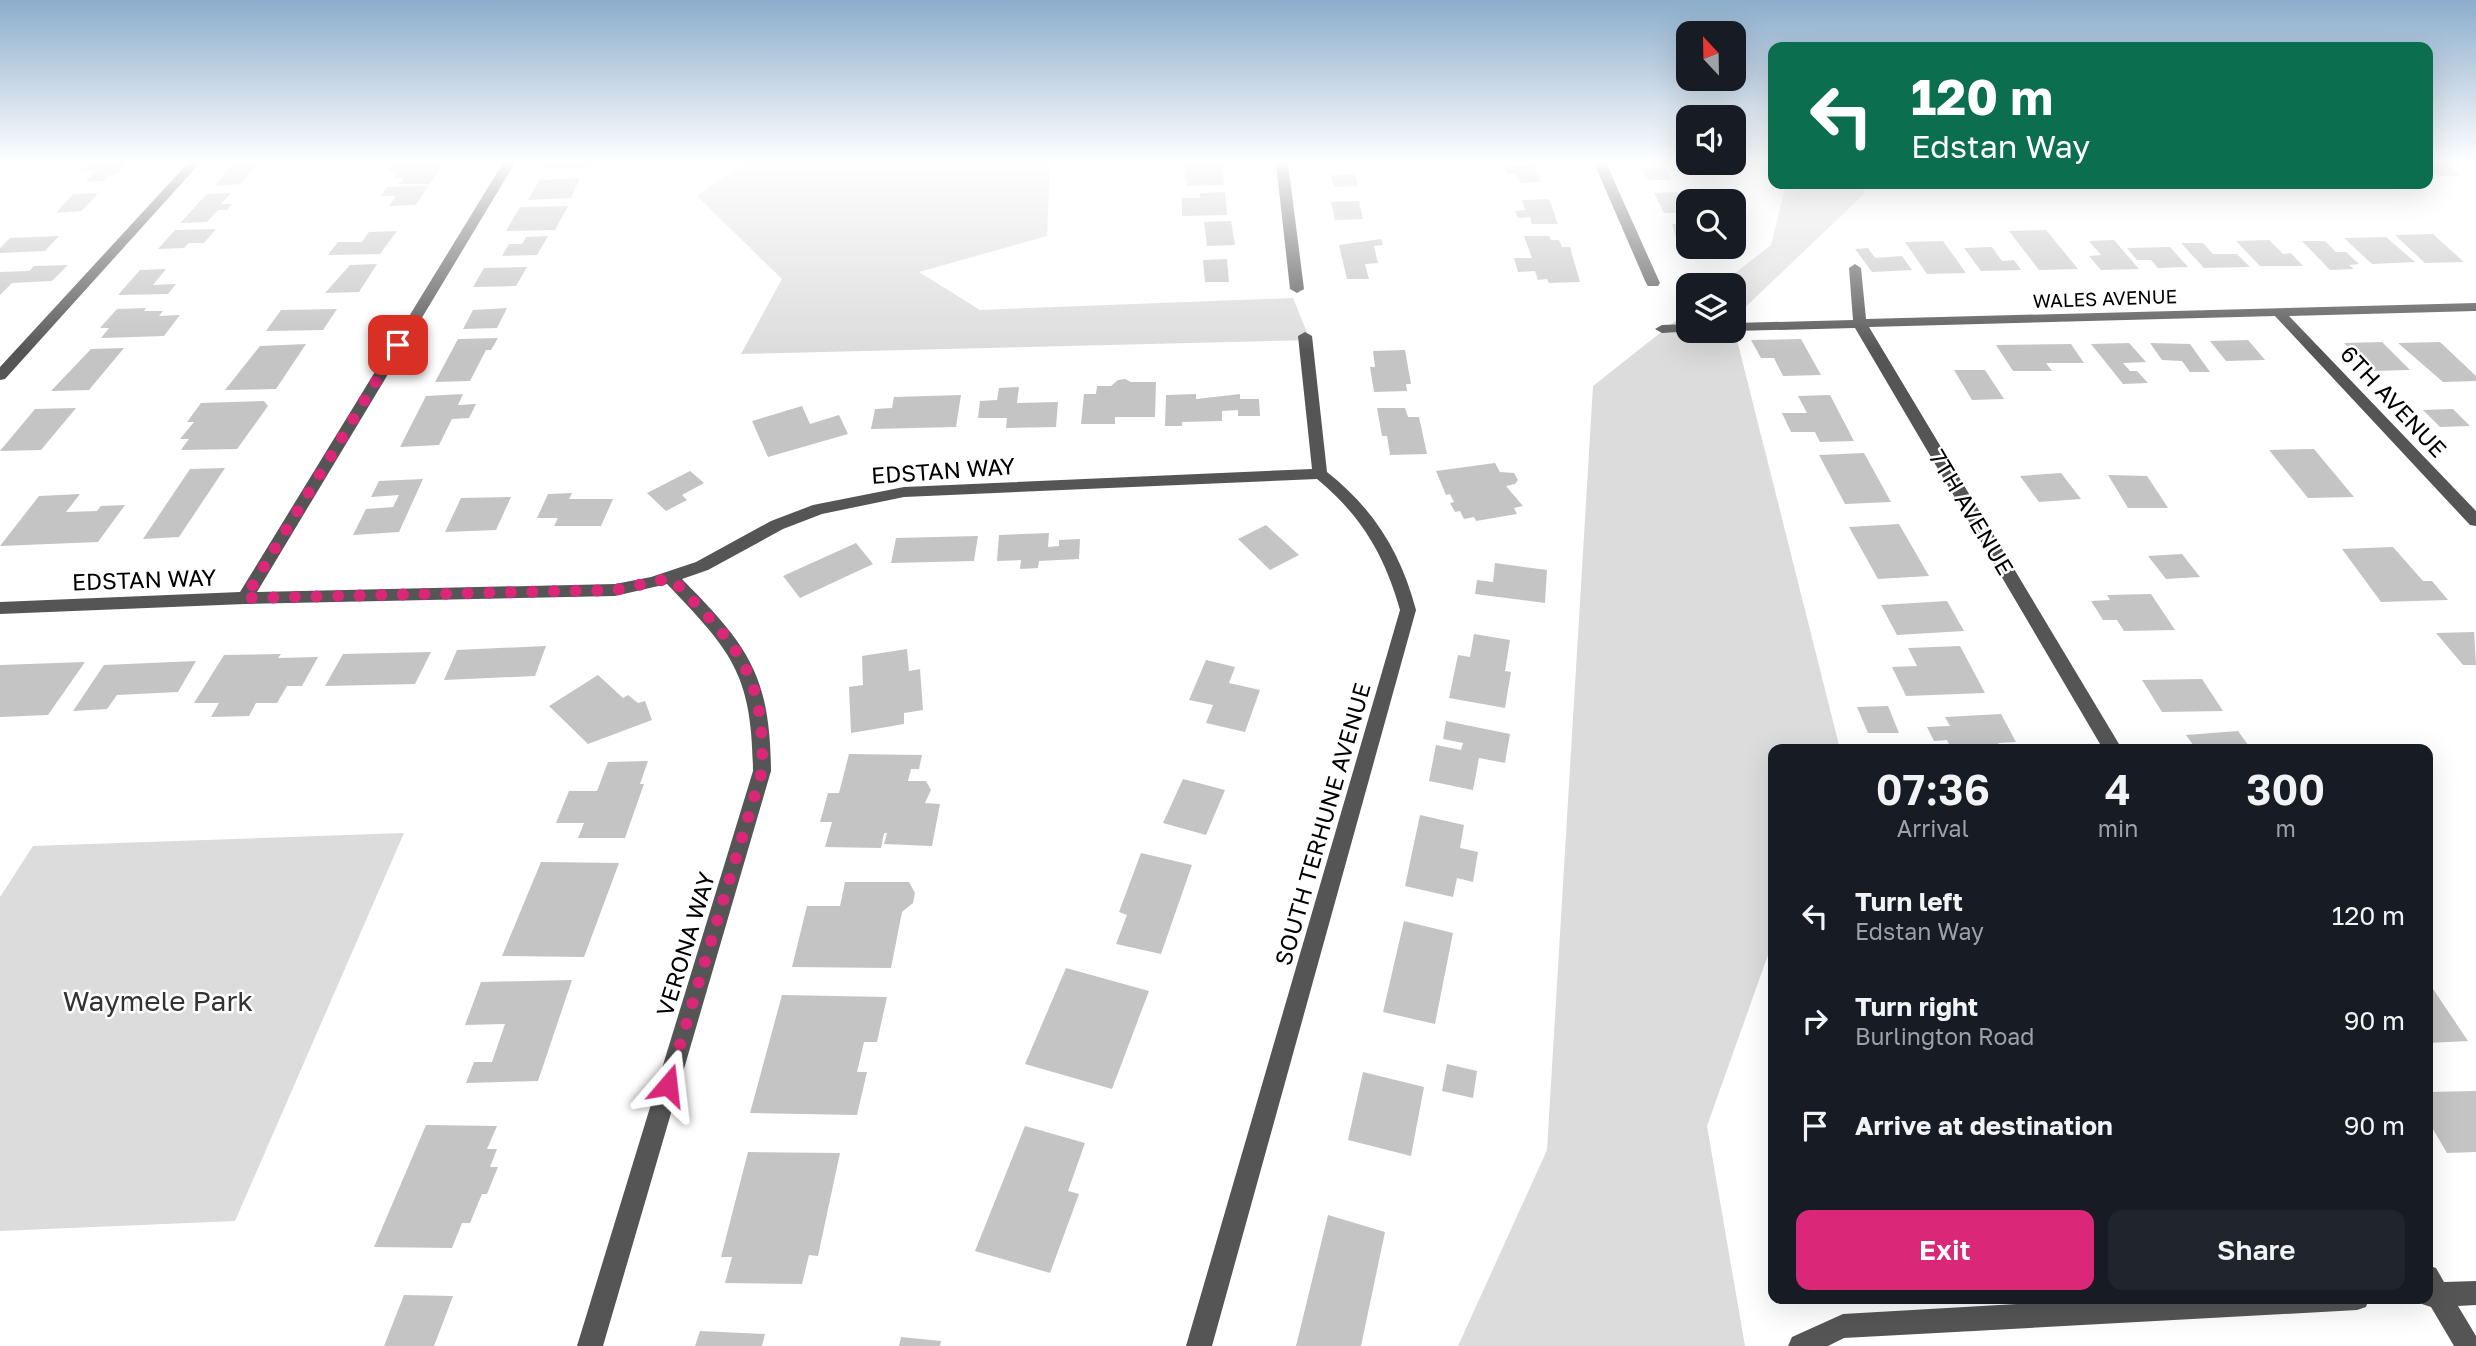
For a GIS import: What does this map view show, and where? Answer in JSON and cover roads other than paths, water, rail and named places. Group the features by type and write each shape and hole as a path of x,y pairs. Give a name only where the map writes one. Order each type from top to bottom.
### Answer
{"street":[{"path":"0,376 137,226"},
{"path":"245,598 471,226"},
{"path":"1289,226 1297,289"},
{"path":"1628,226 1653,283"},
{"name":"7TH AVENUE","path":"1855,268 1860,324 2110,744"},
{"name":"WALES AVENUE","path":"1746,327 2476,307"},
{"name":"6TH AVENUE","path":"2279,313 2476,521"},
{"path":"1662,329 1676,328"},
{"path":"1304,336 1320,474"},
{"name":"EDSTAN WAY","path":"0,608 245,598 615,590 671,578 702,566 777,525 819,509 872,497 904,492 1320,474"},
{"name":"SOUTH TERHUNE AVENUE","path":"1199,1346 1408,610 1401,576 1384,540 1360,509 1320,474"},
{"name":"VERONA WAY","path":"590,1346 762,771 763,729 754,687 739,653 671,578"},
{"path":"2433,1289 2476,1293"},
{"path":"2433,1292 2468,1346"},
{"path":"1801,1346 1843,1326 2247,1304"}],"park label":[{"name":"Waymele Park","path":"158,1000"}]}
